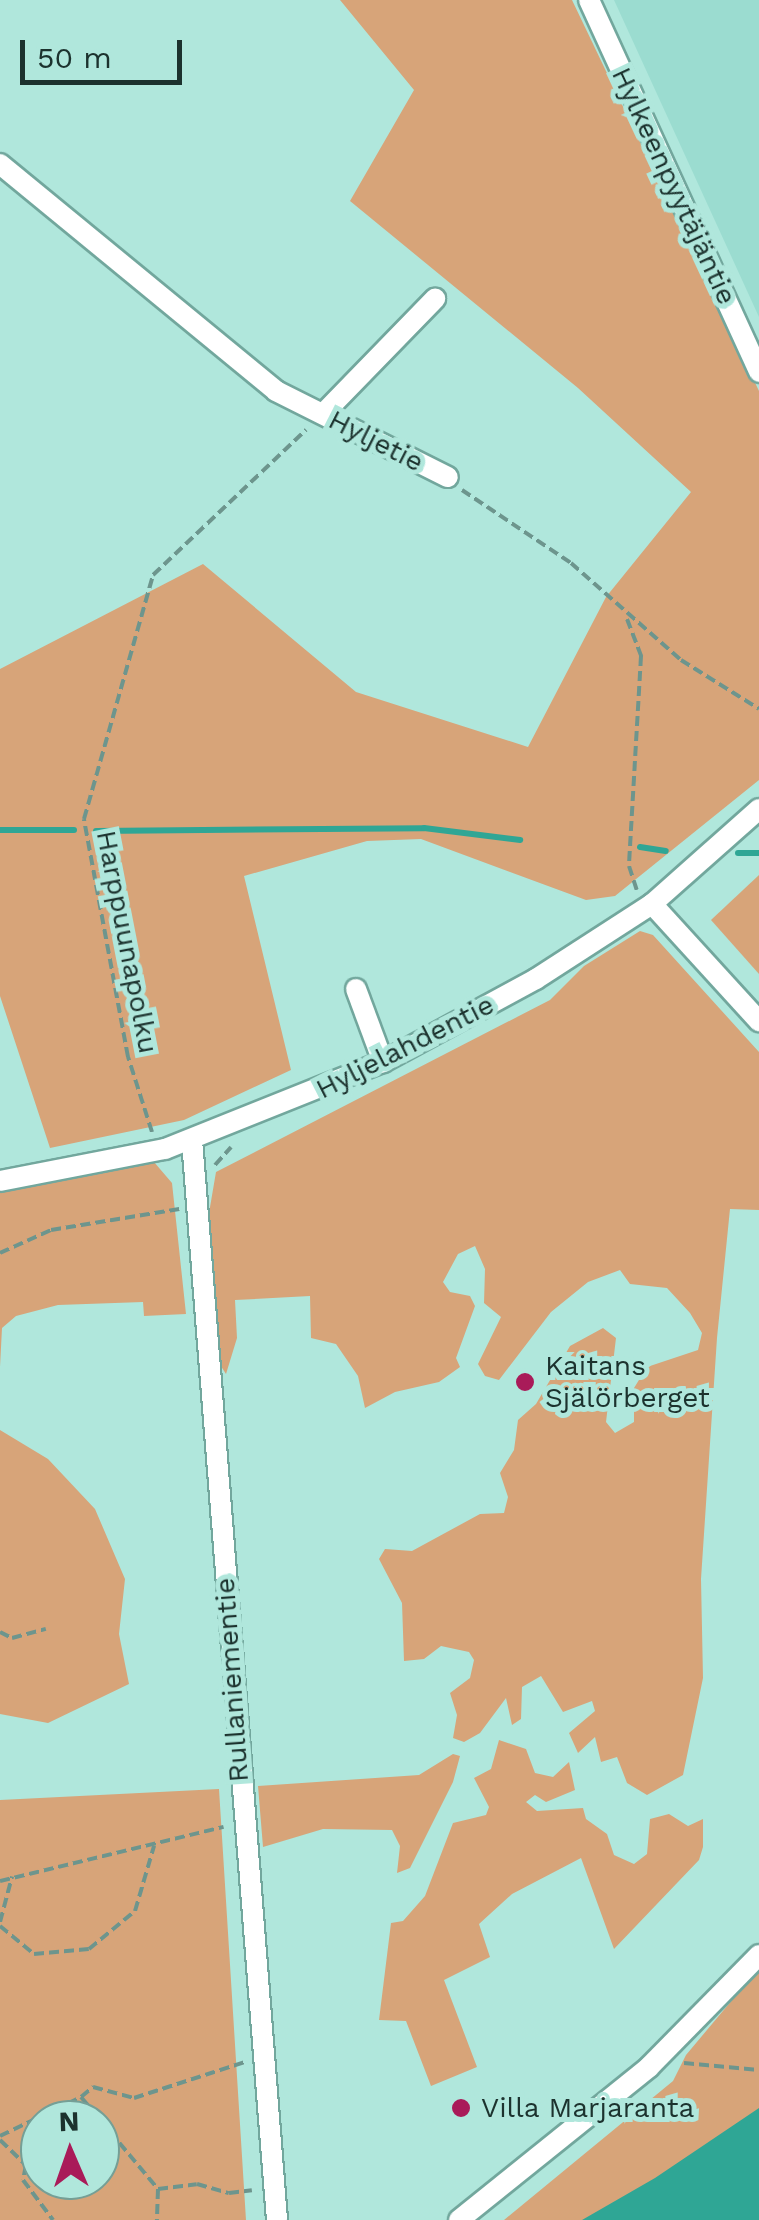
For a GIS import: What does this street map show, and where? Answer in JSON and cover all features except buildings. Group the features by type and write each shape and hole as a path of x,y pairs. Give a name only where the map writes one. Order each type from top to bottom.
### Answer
{"street":[{"name":"Hylkeenpyytäjäntie","path":"589,0 759,372"},
{"name":"Hyljetie","path":"0,164 276,391 448,477"},
{"path":"323,414 435,299"},
{"name":"Hyljelahdentie","path":"0,1181 192,1140 383,1062 536,979 759,810"},
{"path":"645,898 759,1021"},
{"path":"356,989 383,1062"},
{"name":"Rullaniementie","path":"192,1140 242,1823 277,2220"},
{"path":"459,2220 649,2067 759,1955"}],"path":[{"name":"Harppuunapolku","path":"154,1136 128,1057 84,820 153,575 323,414"},
{"name":"Hyljetie","path":"448,477 571,563 628,619 759,709"},
{"path":"628,619 641,656 628,866 645,898"},
{"path":"645,898 654,880"},
{"path":"631,898 645,898"},
{"path":"136,1140 162,1134"},
{"path":"196,1171 212,1169 240,1141"},
{"path":"0,1254 51,1230 198,1208"},
{"path":"0,1632 12,1638 46,1630"},
{"path":"0,1881 242,1823"},
{"path":"12,1876 0,1924 34,1954 89,1949 135,1911 154,1846"},
{"path":"53,2220 22,2180 26,2165 0,2138 93,2087 134,2098 250,2060"},
{"path":"676,2062 759,2070"},
{"path":"81,2097 158,2189 157,2220"},
{"path":"158,2189 197,2184 229,2193 260,2188"}],"shaded area":[{"path":"340,0 572,0 759,391 759,780 615,896 586,900 421,839 367,841 244,876 291,1070 184,1120 50,1148 0,996 0,669 203,564 356,692 528,747 606,597 691,492 578,388 350,201 414,90"},
{"path":"614,0 759,0 759,317"},
{"path":"759,875 759,974 711,920"},
{"path":"640,931 653,935 759,1052 759,1210 730,1209 717,1338 701,1579 703,1678 683,1775 647,1795 627,1783 617,1757 601,1762 595,1737 578,1753 569,1733 595,1711 592,1701 563,1712 541,1676 522,1687 521,1719 512,1725 506,1698 480,1733 464,1742 453,1738 457,1715 450,1693 470,1678 474,1660 469,1652 441,1646 424,1659 404,1661 402,1603 379,1559 385,1549 412,1551 480,1514 504,1513 508,1497 500,1473 514,1450 518,1420 536,1404 570,1346 603,1328 616,1338 606,1422 615,1433 634,1422 634,1388 647,1367 698,1350 702,1333 690,1313 667,1288 630,1284 620,1270 588,1282 551,1312 499,1380 485,1376 478,1364 501,1317 484,1303 485,1269 475,1246 458,1254 443,1282 450,1292 470,1296 475,1306 456,1358 460,1367 439,1382 395,1392 365,1408 358,1376 336,1344 311,1338 310,1296 235,1300 237,1338 226,1374 217,1360 209,1213 216,1172 550,1000 584,966"},
{"path":"154,1162 172,1183 186,1314 144,1316 143,1302 58,1305 16,1316 2,1328 0,1367 0,1191"},
{"path":"0,1430 48,1459 95,1509 125,1579 119,1634 129,1684 48,1723 0,1714"},
{"path":"499,1740 526,1749 535,1773 553,1777 569,1762 575,1790 546,1802 535,1795 526,1802 537,1811 583,1808 586,1819 607,1834 614,1855 634,1864 647,1854 650,1819 669,1814 688,1826 703,1819 703,1847 699,1860 614,1949 581,1858 512,1894 479,1924 490,1957 444,1980 477,2067 431,2086 406,2021 379,2020 391,1923 403,1921 425,1896 453,1823 486,1815 489,1807 474,1778 491,1769"},
{"path":"453,1754 460,1756 453,1782 410,1868 397,1873 400,1846 392,1830 323,1829 263,1847 258,1786 419,1775"},
{"path":"219,1789 246,2220 0,2220 0,1800"},
{"path":"759,1968 759,2220 504,2220 673,2081 686,2055"},
{"path":"759,2108 759,2220 582,2220 655,2178"}],"waterway":[{"path":"96,831 424,828 520,840"},
{"path":"0,830 74,830"},
{"path":"640,847 666,851"},
{"path":"738,853 759,853"}],"place":[{"name":"Kaitans Själörberget","path":"525,1382"},
{"name":"Villa Marjaranta","path":"461,2108"}]}
